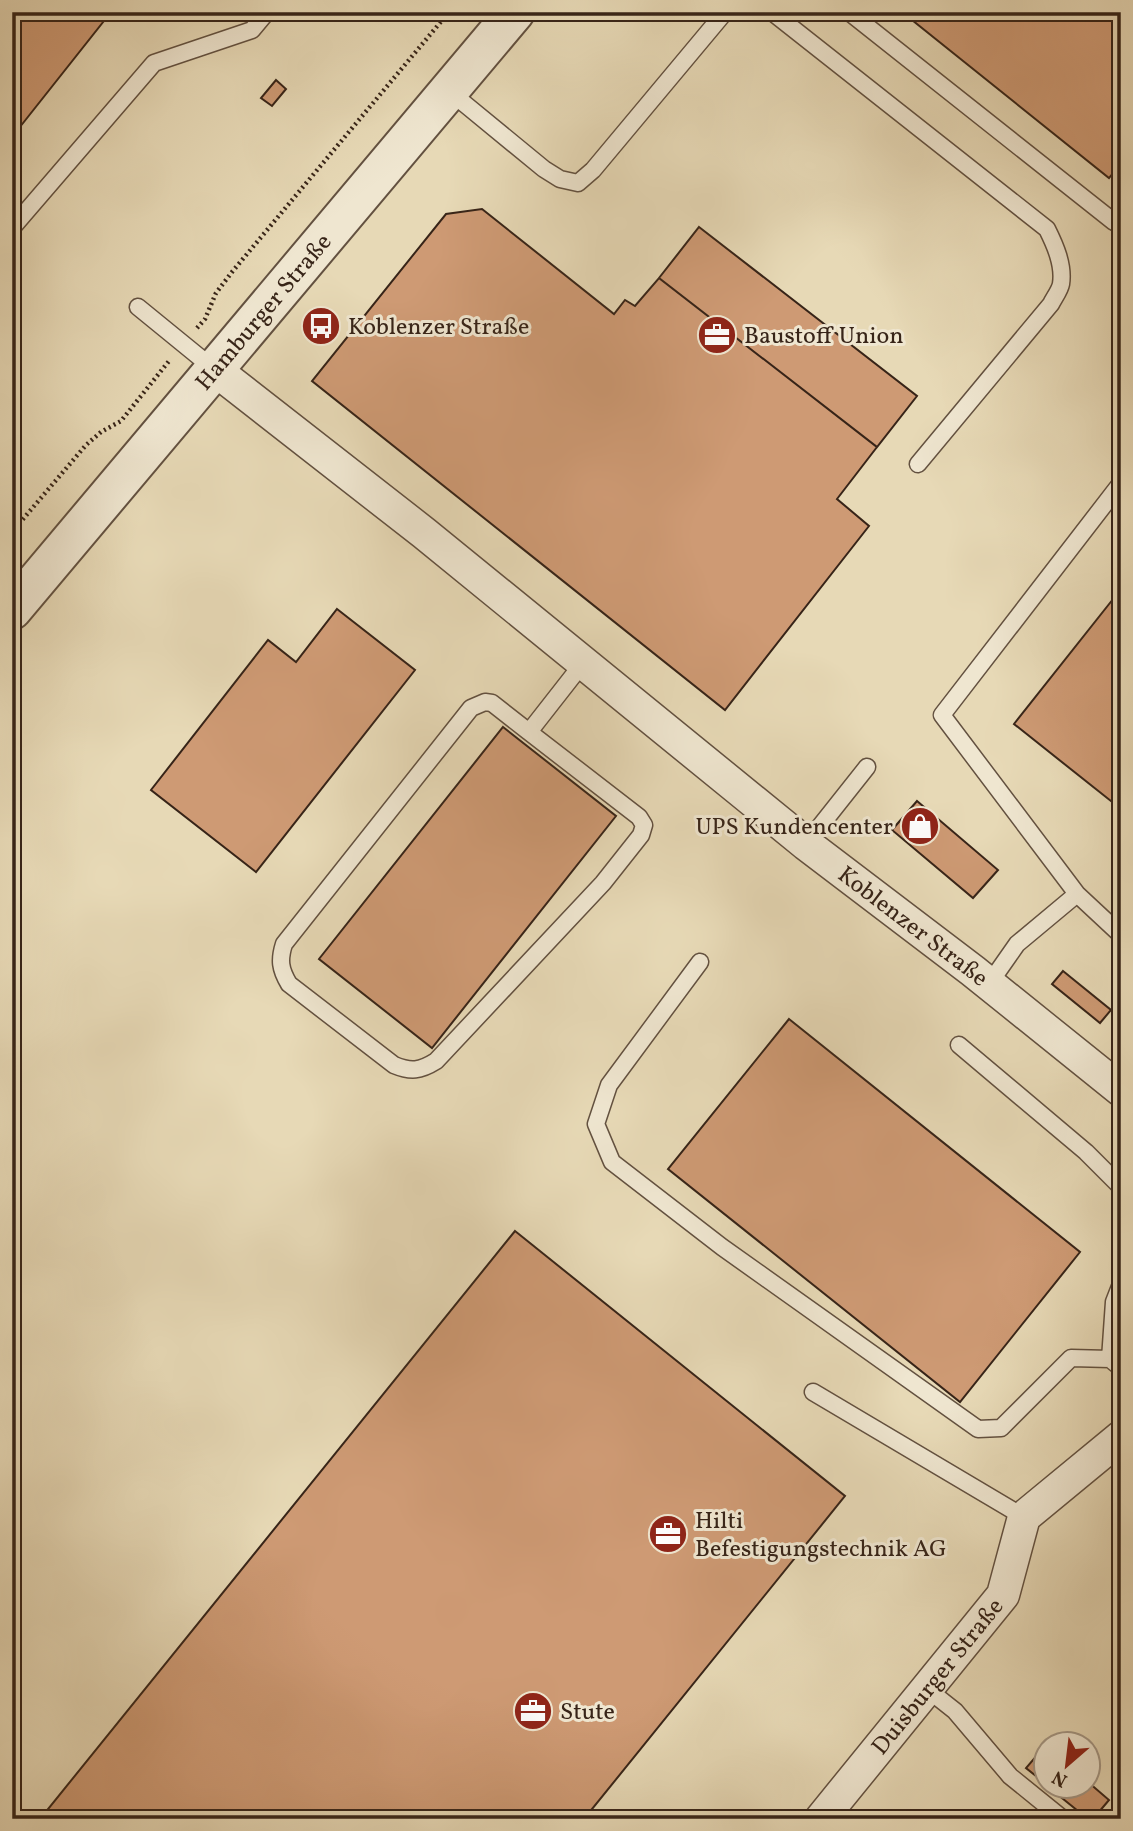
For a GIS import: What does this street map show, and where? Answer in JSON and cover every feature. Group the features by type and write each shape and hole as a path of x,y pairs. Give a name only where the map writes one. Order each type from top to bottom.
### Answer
{"street":[{"name":"Hamburger Straße","path":"12,610 515,12"},
{"name":"Koblenzer Straße","path":"214,369 424,533 806,844 989,984 1121,1090"},
{"path":"1024,1517 1121,1437"},
{"name":"Duisburger Straße","path":"821,1819 1003,1595 1024,1517"}],"lane":[{"path":"12,228 154,63 252,30 267,12"},
{"path":"449,90 544,169 560,179 578,183 593,170 725,12"},
{"path":"772,12 1047,229 1055,245 1060,264 1061,285 1051,304 918,464"},
{"path":"849,12 1114,222 1121,213"},
{"path":"138,307 214,369"},
{"path":"1121,483 942,715 1077,894 1121,935"},
{"path":"529,732 583,663"},
{"path":"485,702 492,703 529,732 639,817 644,825 641,835 603,883 436,1061 424,1069 410,1071 394,1065 289,984 279,960 284,944 471,708 485,702"},
{"path":"806,844 867,767"},
{"path":"989,984 1017,944 1077,894"},
{"path":"700,962 609,1086 596,1124 612,1162 722,1247 978,1429 1001,1428 1070,1358 1115,1364 1114,1302 1121,1284"},
{"path":"959,1045 1086,1152 1121,1187"},
{"path":"813,1392 1024,1517"},
{"path":"926,1688 955,1712 1010,1776 1063,1819"}],"path":[{"path":"12,532 86,445 101,432 121,421 205,319 216,293 232,272 449,12"}],"building":[{"path":"12,12 111,12 12,137"},
{"path":"902,12 1112,12 1121,19 1121,163 1109,178"},
{"path":"276,80 286,89 272,106 261,98"},
{"path":"482,209 614,314 625,300 635,306 659,278 877,447 837,499 869,526 725,710 312,381 446,214"},
{"path":"699,227 917,396 877,447 659,278"},
{"path":"1121,589 1121,809 1014,724"},
{"path":"337,609 415,670 256,872 151,790 268,640 296,662"},
{"path":"503,727 616,816 432,1048 319,959"},
{"path":"917,801 998,870 973,898 892,830"},
{"path":"1063,971 1111,1010 1100,1023 1052,984"},
{"path":"789,1019 1080,1252 960,1402 668,1169"},
{"path":"515,1231 845,1496 584,1819 40,1819"},
{"path":"1032,1761 1032,1773 1026,1768"},
{"path":"1102,1794 1109,1800 1093,1819 1088,1819 1064,1800 1102,1800"}],"place":[{"name":"Koblenzer Straße","path":"321,326"},
{"name":"Baustoff Union","path":"717,335"},
{"name":"UPS Kundencenter","path":"920,826"},
{"name":"Hilti Befestigungstechnik AG","path":"668,1534"},
{"name":"Stute","path":"533,1711"}]}
